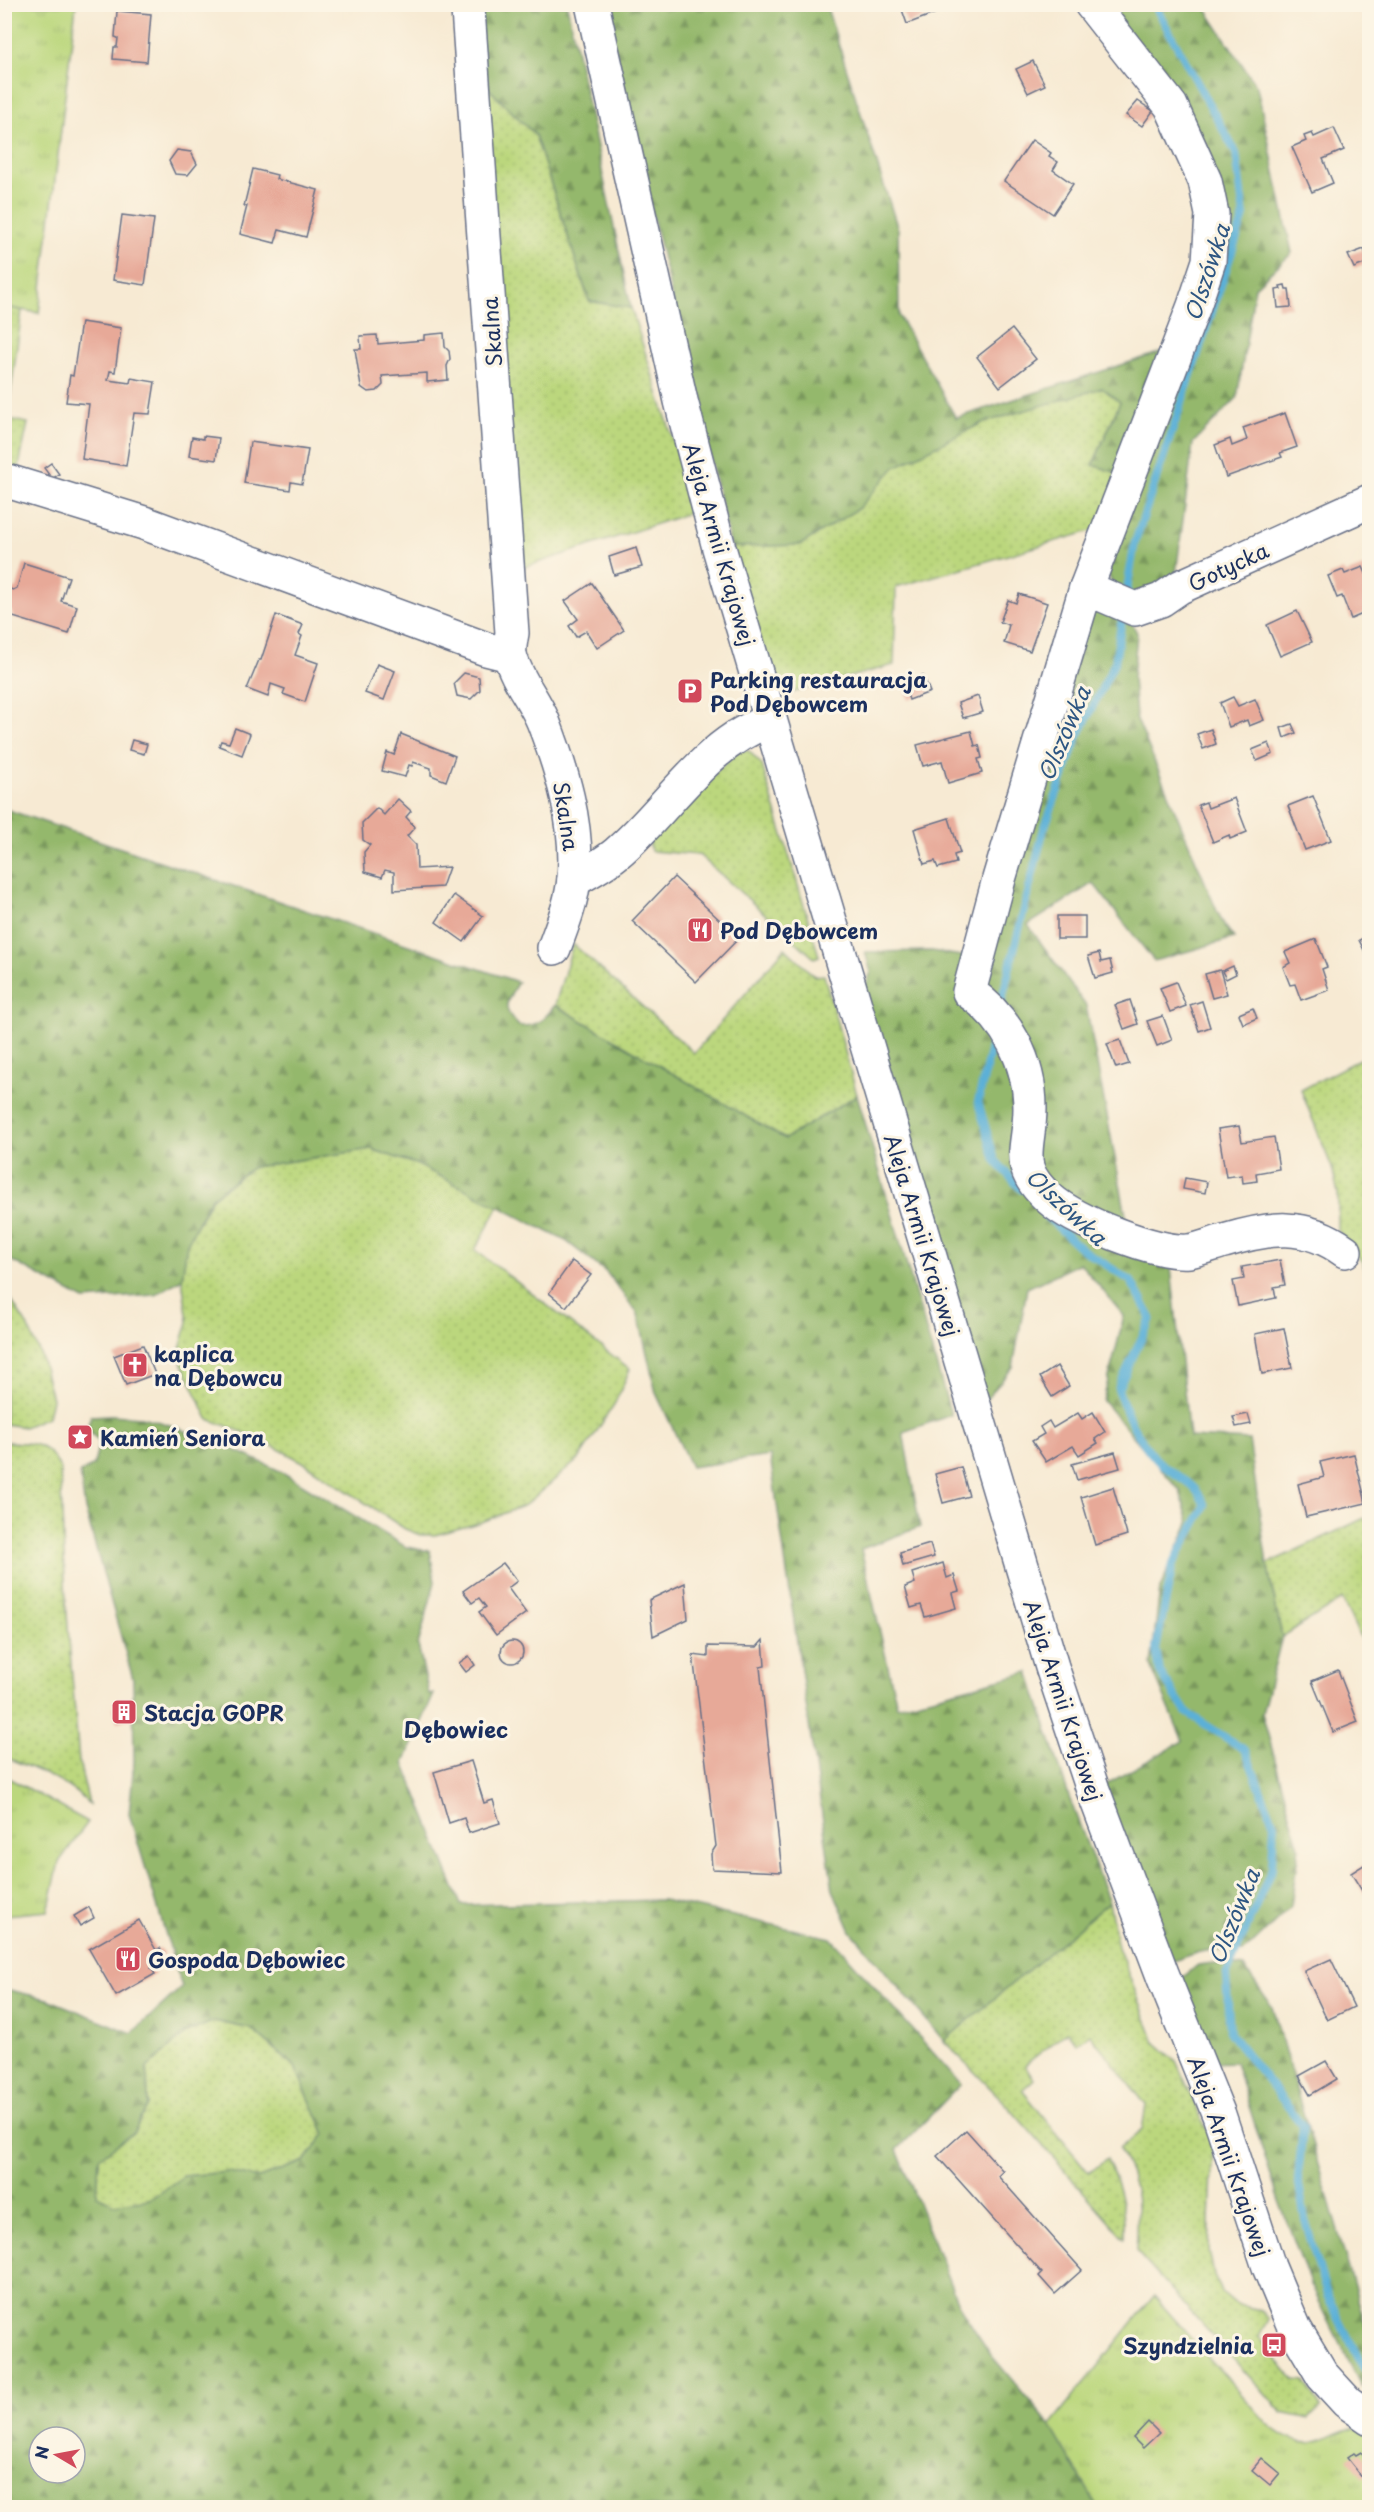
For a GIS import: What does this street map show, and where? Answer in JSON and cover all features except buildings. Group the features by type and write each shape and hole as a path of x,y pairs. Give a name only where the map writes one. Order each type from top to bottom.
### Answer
{"street":[{"name":"Aleja Armii Krajowej","path":"592,4 688,433 719,548 1048,1656 1093,1790 1163,1976 1219,2115 1269,2267 1295,2329 1323,2376 1347,2402 1370,2418"},
{"path":"1091,4 1171,106 1205,181 1212,214 1209,261 999,879 969,992 995,1014 1022,1061 1028,1082 1030,1107 1029,1131 1024,1154 1026,1168 1042,1191 1060,1206 1086,1220 1130,1238 1173,1251 1191,1251 1259,1231 1281,1229 1327,1238 1345,1251"},
{"name":"Skalna","path":"468,10 511,621 510,655 542,719 558,765 573,827 574,880 568,908 554,948"},
{"path":"4,480 144,523 486,649 510,655"},
{"name":"Gotycka","path":"1095,592 1135,609 1161,600 1180,587 1370,501"},
{"path":"574,880 618,852 721,748 741,733 770,721"}],"green space":[{"path":"4,5 76,5 39,313 5,307"},
{"path":"477,5 567,5 631,308 589,301 535,135 484,84"},
{"path":"603,5 826,5 898,229 899,316 956,418 1168,350 1120,474 1093,465 1120,402 1102,388 982,423 895,467 859,508 800,545 731,547"},
{"path":"1100,5 1203,5 1257,87 1292,253 1255,287 1237,398 1193,443 1175,581 1130,594 1113,585 1109,576 1105,577 1221,214"},
{"path":"484,84 535,135 589,301 631,308 696,511 516,570"},
{"path":"4,307 22,310 7,419 28,423 18,471 5,468"},
{"path":"1102,387 1120,402 1093,464 1120,474 1095,530 896,587 894,665 787,694 774,686 731,547 800,545 859,508 894,467 982,423"},
{"path":"1101,606 1126,618 1129,625 1132,623 1137,633 1133,678 1136,717 1217,911 1234,938 1154,961 1093,883 1028,925 1086,1006 1129,1231 1038,1178 1034,1132 976,989 1090,614"},
{"path":"740,750 749,751 762,765 819,956 814,958 699,855 651,851 647,835"},
{"path":"5,809 518,982 510,995 507,1009 519,1026 531,1025 540,1021 555,1005 785,1139 857,1095 951,1415 903,1432 920,1527 861,1549 897,1706 1029,1672 1069,1797 1109,1902 944,2041 851,1931 833,1890 770,1456 691,1467 656,1393 638,1314 607,1273 566,1241 418,1165 371,1149 253,1167 211,1198 187,1244 182,1279 155,1295 84,1300 5,1257"},
{"path":"573,944 694,1053 785,948 814,976 824,975 857,1095 785,1139 555,1005"},
{"path":"932,951 973,958 1017,1063 1021,1169 1155,1253 1171,1268 1189,1437 1249,1440 1267,1564 1282,1637 1262,1713 1299,1847 1291,1906 1244,1952 1204,1951 1167,1964 1101,1787 1183,1741 1151,1666 1160,1588 1189,1523 1180,1491 1103,1401 1124,1316 1080,1263 1027,1288 1013,1367 984,1402 863,992 871,972 865,952"},
{"path":"1369,1054 1369,1279 1363,1263 1338,1231 1338,1193 1332,1168 1301,1090"},
{"path":"371,1149 418,1165 499,1206 475,1250 630,1369 615,1403 579,1459 525,1505 482,1522 435,1535 420,1535 405,1529 303,1462 258,1438 208,1419 178,1355 188,1322 182,1279 187,1244 212,1198 253,1167"},
{"path":"4,1289 27,1325 41,1356 52,1399 48,1417 24,1427 5,1424"},
{"path":"91,1416 141,1417 164,1423 229,1447 282,1472 406,1547 430,1551 435,1582 418,1645 429,1695 434,1694 404,1763 461,1905 663,1900 831,1938 961,2084 897,2150 959,2306 991,2355 1050,2425 1098,2507 5,2508 5,1989 47,1999 132,2033 182,1987 129,1814 134,1762 133,1679 85,1509 80,1473 94,1465 99,1441 86,1429","holes":["214,2021 251,2029 295,2067 325,2134 305,2161 259,2178 228,2172 184,2176 150,2199 114,2204 97,2196 99,2158 134,2132 148,2105 147,2068 186,2033"]},
{"path":"5,1442 37,1445 49,1453 60,1468 66,1602 79,1762 89,1804 60,1782 5,1757"},
{"path":"1369,1516 1369,1656 1342,1599 1282,1637 1267,1564"},
{"path":"5,1776 88,1822 59,1862 48,1911 5,1915"},
{"path":"1109,1902 1118,1947 1155,2042 1176,2061 1213,2144 1209,2249 1214,2276 1223,2293 1237,2305 1261,2310 1268,2320 1259,2337 1294,2380 1304,2381 1321,2407 1309,2419 1282,2413 1136,2251 1138,2223 1134,2186 1119,2149 1142,2130 1146,2105 1090,2034 1077,2044 1067,2031 1025,2065 1034,2079 1022,2090 1089,2173 1107,2159 1121,2197 1124,2238 1006,2104 944,2041"},
{"path":"1213,1963 1244,1967 1272,2007 1369,2337 1369,2378 1361,2386 1311,2285 1279,2201 1235,2062 1211,2063 1177,1982 1198,1965"},
{"path":"214,2021 251,2029 295,2067 325,2134 305,2161 259,2178 227,2172 184,2176 150,2199 114,2205 97,2196 99,2157 134,2132 148,2105 147,2068 186,2033"},
{"path":"1154,2296 1267,2423 1282,2434 1294,2441 1309,2443 1349,2429 1369,2432 1369,2507 1098,2507 1050,2425"}],"waterway":[{"name":"Olszówka","path":"1126,595 1135,542 1244,216 1236,153 1154,4"},
{"name":"Olszówka","path":"1000,1007 1043,832 1077,738 1115,662 1123,613"},
{"name":"Olszówka","path":"995,1030 978,1102 995,1160 1021,1189"},
{"name":"Olszówka","path":"1046,1216 1082,1249 1131,1281 1151,1318 1118,1389 1125,1409 1143,1443 1156,1459 1196,1490 1205,1506 1173,1564 1156,1649 1160,1672 1186,1712 1245,1750 1274,1824 1272,1868 1226,1976 1230,2033 1303,2126 1298,2179 1305,2220 1327,2295 1363,2367 1370,2372"}],"place":[{"name":"Parking restauracja Pod Dębowcem","path":"690,691"},
{"name":"Pod Dębowcem","path":"700,930"},
{"name":"kaplica na Dębowcu","path":"135,1365"},
{"name":"Kamień Seniora","path":"80,1437"},
{"name":"Stacja GOPR","path":"124,1712"},
{"name":"Gospoda Dębowiec","path":"128,1959"},
{"name":"Szyndzielnia","path":"1274,2345"}],"district":[{"name":"Dębowiec","path":"456,1728"}]}
